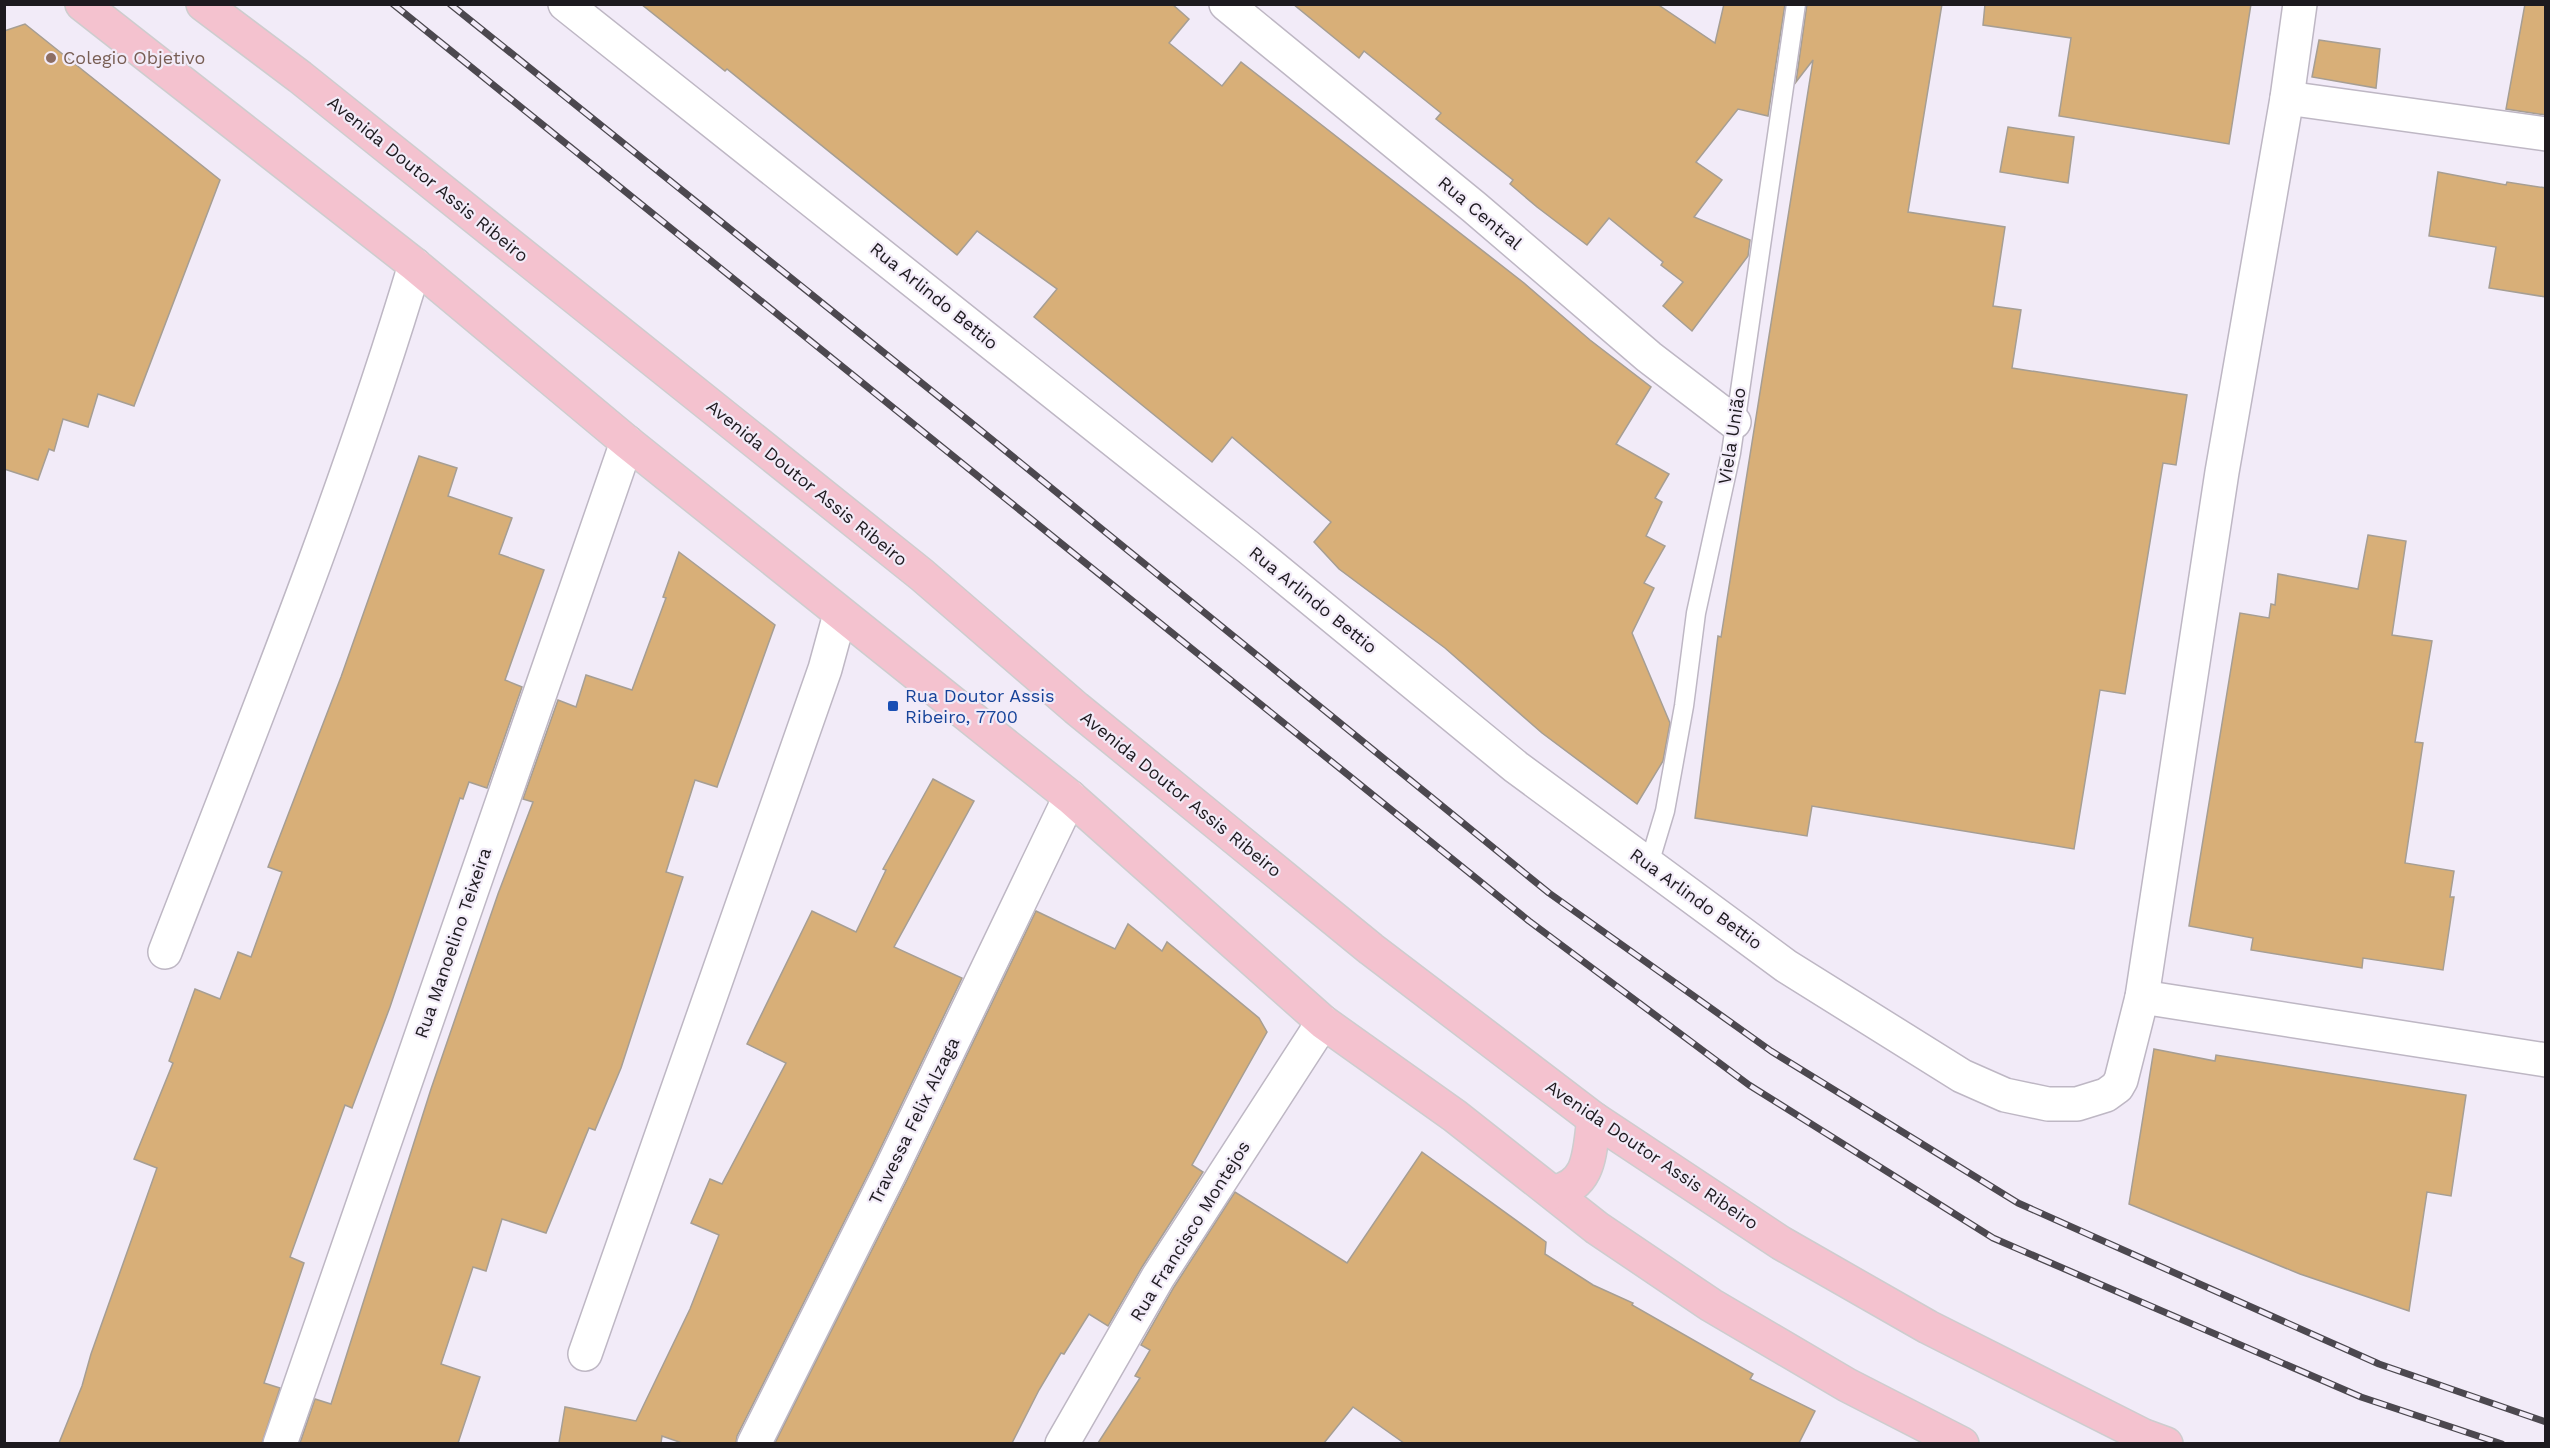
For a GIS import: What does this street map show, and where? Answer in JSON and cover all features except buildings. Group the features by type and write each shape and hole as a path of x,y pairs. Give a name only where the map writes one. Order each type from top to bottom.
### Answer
{"main road":[{"path":"82,4 415,265 627,442 1070,797 1323,1022 1438,1103 1597,1228 1711,1305 1847,1384 1962,1443"},
{"name":"Avenida Doutor Assis Ribeiro","path":"203,4 300,77 922,575 1076,708 1371,949 1594,1119 1782,1243 1928,1327 2150,1441"},
{"path":"1554,1192 1576,1184 1581,1177 1588,1155 1594,1119"}],"street":[{"name":"Rua Arlindo Bettio","path":"565,4 1238,539 1516,767 1786,966 1962,1076 2005,1095 2048,1104 2077,1104 2106,1095 2117,1087 2121,1080 2142,997"},
{"name":"Rua Central","path":"1226,4 1474,207 1649,357 1734,422"},
{"path":"2300,4 2222,472 2142,997 2546,1060"},
{"path":"2286,98 2546,134"},
{"path":"165,952 293,619 393,339 415,265"},
{"name":"Rua Manoelino Teixeira","path":"280,1443 627,442"},
{"path":"585,1354 825,669 840,614"},
{"name":"Travessa Felix Alzaga","path":"754,1443 890,1172 1070,797"},
{"name":"Rua Francisco Montejos","path":"1062,1443 1158,1278 1323,1022"}],"lane":[{"name":"Viela União","path":"1649,864 1665,811 1696,613 1731,453 1796,4"}],"railway":[{"path":"393,4 1529,921 1749,1085 1993,1238 2361,1397 2502,1444"},
{"path":"450,4 969,421 1549,893 1771,1051 2018,1203 2379,1364 2546,1422"}],"place":[{"name":"Colegio Objetivo","path":"51,58"},
{"name":"Rua Doutor Assis Ribeiro, 7700","path":"893,706"}]}
